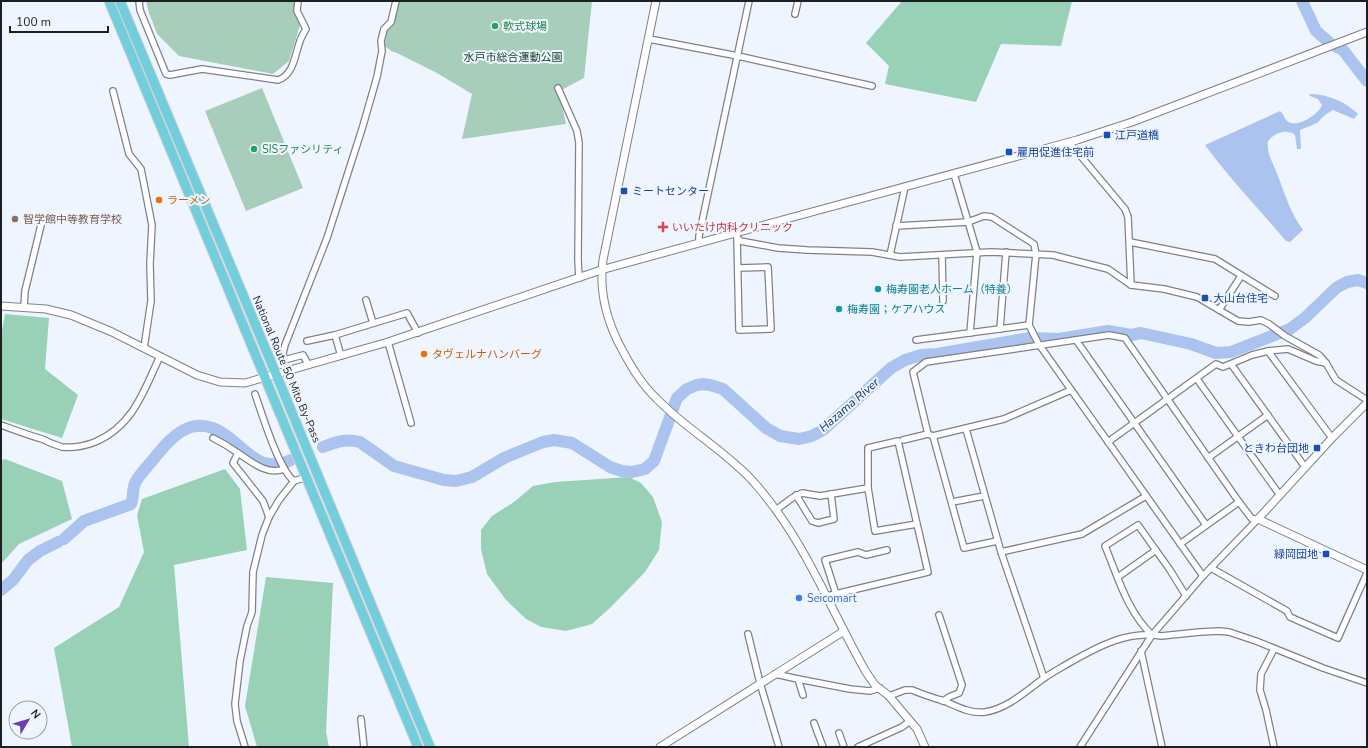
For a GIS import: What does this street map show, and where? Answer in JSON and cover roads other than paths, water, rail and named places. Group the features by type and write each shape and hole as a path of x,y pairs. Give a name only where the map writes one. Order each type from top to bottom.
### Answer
{"highway":[{"name":"National Route 50 Mito By-Pass","path":"110,1 418,747"},
{"name":"National Route 50 Mito By-Pass","path":"120,1 430,747"}],"street":[{"path":"139,1 140,10 166,74 170,75 202,69 278,80 283,78 290,70 300,40 306,29 297,11 298,1"},
{"path":"308,364 303,355 284,359 283,353 327,238 362,129 377,77 382,51 381,41 384,29 391,22 396,1"},
{"path":"656,1 601,270 603,302 606,315 636,374 657,399 679,419 738,466 759,488 776,510 814,570 866,672 917,729 925,747"},
{"path":"699,243 749,1"},
{"path":"795,14 798,1"},
{"path":"1,306 46,309 71,315 98,325 197,375 220,382 245,383 418,333 601,270 699,243 736,236 905,187 1069,142 1132,122 1367,32"},
{"path":"649,39 738,56 872,86"},
{"path":"558,88 577,131 579,143 579,278"},
{"path":"113,91 130,154 141,169 152,225 150,264 151,300 144,348"},
{"path":"1069,142 1125,209 1128,217 1130,242 1131,285"},
{"path":"954,174 977,252 970,333"},
{"path":"890,255 905,187"},
{"path":"896,226 968,222 984,216 992,217 1034,244 1036,254 1030,328 1039,344 1071,390 1203,576"},
{"path":"24,307 25,292 42,222"},
{"path":"736,236 740,241 778,248 872,252 900,257 977,252 1053,255 1108,269 1131,285 1164,289 1198,297 1238,321 1249,322 1261,320 1269,324 1285,336 1318,355 1326,363 1336,380 1367,402 1203,576 1152,635 1080,747"},
{"path":"736,236 739,330 771,329 768,267 738,268"},
{"path":"1130,242 1215,259 1275,296"},
{"path":"1000,329 1006,252"},
{"path":"942,254 943,301"},
{"path":"1219,310 1241,276"},
{"path":"366,300 373,323"},
{"path":"306,341 335,335 407,313 418,333"},
{"path":"916,340 1000,329 1030,328"},
{"path":"335,335 341,356"},
{"path":"997,541 964,548 952,502 930,435 912,372 926,362 1039,344 1109,335 1125,338 1167,400 1252,519 1258,519 1367,570"},
{"path":"1076,340 1206,525"},
{"path":"388,342 410,423"},
{"path":"1108,442 1216,364 1223,367 1252,355 1268,351 1288,349 1316,361 1326,363"},
{"path":"1268,351 1332,438"},
{"path":"1,425 61,446 76,447 90,444 105,437 122,424 131,414 160,356"},
{"path":"1231,364 1305,467"},
{"path":"1197,379 1279,494"},
{"path":"903,440 966,429 1004,419 1071,390"},
{"path":"255,394 284,469 294,481"},
{"path":"1208,458 1268,415"},
{"path":"966,429 997,541 1044,678"},
{"path":"213,438 257,466 268,470 279,471 284,469"},
{"path":"827,596 928,572 898,441 868,448 868,488 875,532 917,524"},
{"path":"238,453 233,462 263,501 269,517"},
{"path":"245,747 237,721 235,704 240,661 247,626 252,612 253,572 262,535 269,517 279,500 294,481 307,477"},
{"path":"776,510 802,493 820,496 868,488"},
{"path":"796,496 812,521 818,523 834,519 831,494"},
{"path":"952,502 984,496"},
{"path":"1001,552 1082,534 1146,496"},
{"path":"1180,544 1239,502"},
{"path":"1152,635 1145,628 1126,601 1105,546 1138,525 1186,596"},
{"path":"836,594 825,560 858,552 866,555 886,550"},
{"path":"1118,577 1156,550"},
{"path":"1211,568 1287,611 1290,617 1338,638 1367,573"},
{"path":"939,615 962,685 959,693 948,696 944,702"},
{"path":"660,747 844,631"},
{"path":"889,696 904,690 912,690 964,710 984,712 1010,702 1044,678 1087,652 1104,644 1123,638 1219,631 1228,632 1367,683"},
{"path":"748,634 760,684 779,747"},
{"path":"1274,649 1261,674 1260,684 1260,690 1274,747"},
{"path":"1141,651 1162,747"},
{"path":"775,674 850,689 870,691 880,688"},
{"path":"798,679 803,695"},
{"path":"361,719 364,747"},
{"path":"858,747 902,727 910,721"},
{"path":"814,723 823,747"},
{"path":"839,733 844,747"}],"water":[{"path":"1309,94 1322,95 1335,99 1347,105 1358,114 1354,119 1333,110 1317,123 1300,130 1301,149 1297,149 1295,135 1288,132 1281,132 1268,141 1268,150 1291,211 1303,230 1290,242 1286,241 1234,182 1205,145 1280,111 1287,121 1291,123 1302,122 1317,112 1322,105 1318,99 1310,96"}],"waterway":[{"path":"1302,1 1316,31 1331,44 1343,50 1367,81"},
{"name":"Hazama River","path":"323,447 337,442 360,442 394,466 444,480 456,481 472,477 504,458 543,442 554,440 572,443 610,467 622,471 632,472 645,469 654,461 677,398 687,389 697,385 710,385 723,389 766,428 780,436 799,439 812,436 823,430 891,368 905,360 921,355 937,354 1030,338 1059,339 1108,331 1131,335 1141,333 1191,344 1216,353 1231,352 1290,329 1306,317 1336,288 1347,282 1358,280 1367,283"},
{"name":"Hazama River","path":"64,539 84,521 131,504 135,483 138,477 167,443 184,430 194,426 204,426 215,429 227,436 247,453 261,462 279,465"},
{"name":"Hazama River","path":"284,463 291,460"},
{"name":"Hazama River","path":"1,590 13,580 28,560 40,551 58,542"}],"place":[{"name":"軟式球場","path":"495,26"},
{"name":"江戸道橋","path":"1107,135"},
{"name":"SISファシリティ","path":"254,149"},
{"name":"雇用促進住宅前","path":"1009,152"},
{"name":"ミートセンター","path":"624,191"},
{"name":"ラーメン","path":"159,200"},
{"name":"智学館中等教育学校","path":"15,219"},
{"name":"いいたけ内科クリニック","path":"663,227"},
{"name":"梅寿園老人ホーム（特養）","path":"878,289"},
{"name":"大山台住宅","path":"1205,298"},
{"name":"梅寿園；ケアハウス","path":"839,309"},
{"name":"タヴェルナハンバーグ","path":"424,354"},
{"name":"ときわ台団地","path":"1317,448"},
{"name":"緑岡団地","path":"1326,554"},
{"name":"Seicomart","path":"799,598"}],"park label":[{"name":"水戸市総合運動公園","path":"513,57"}]}
